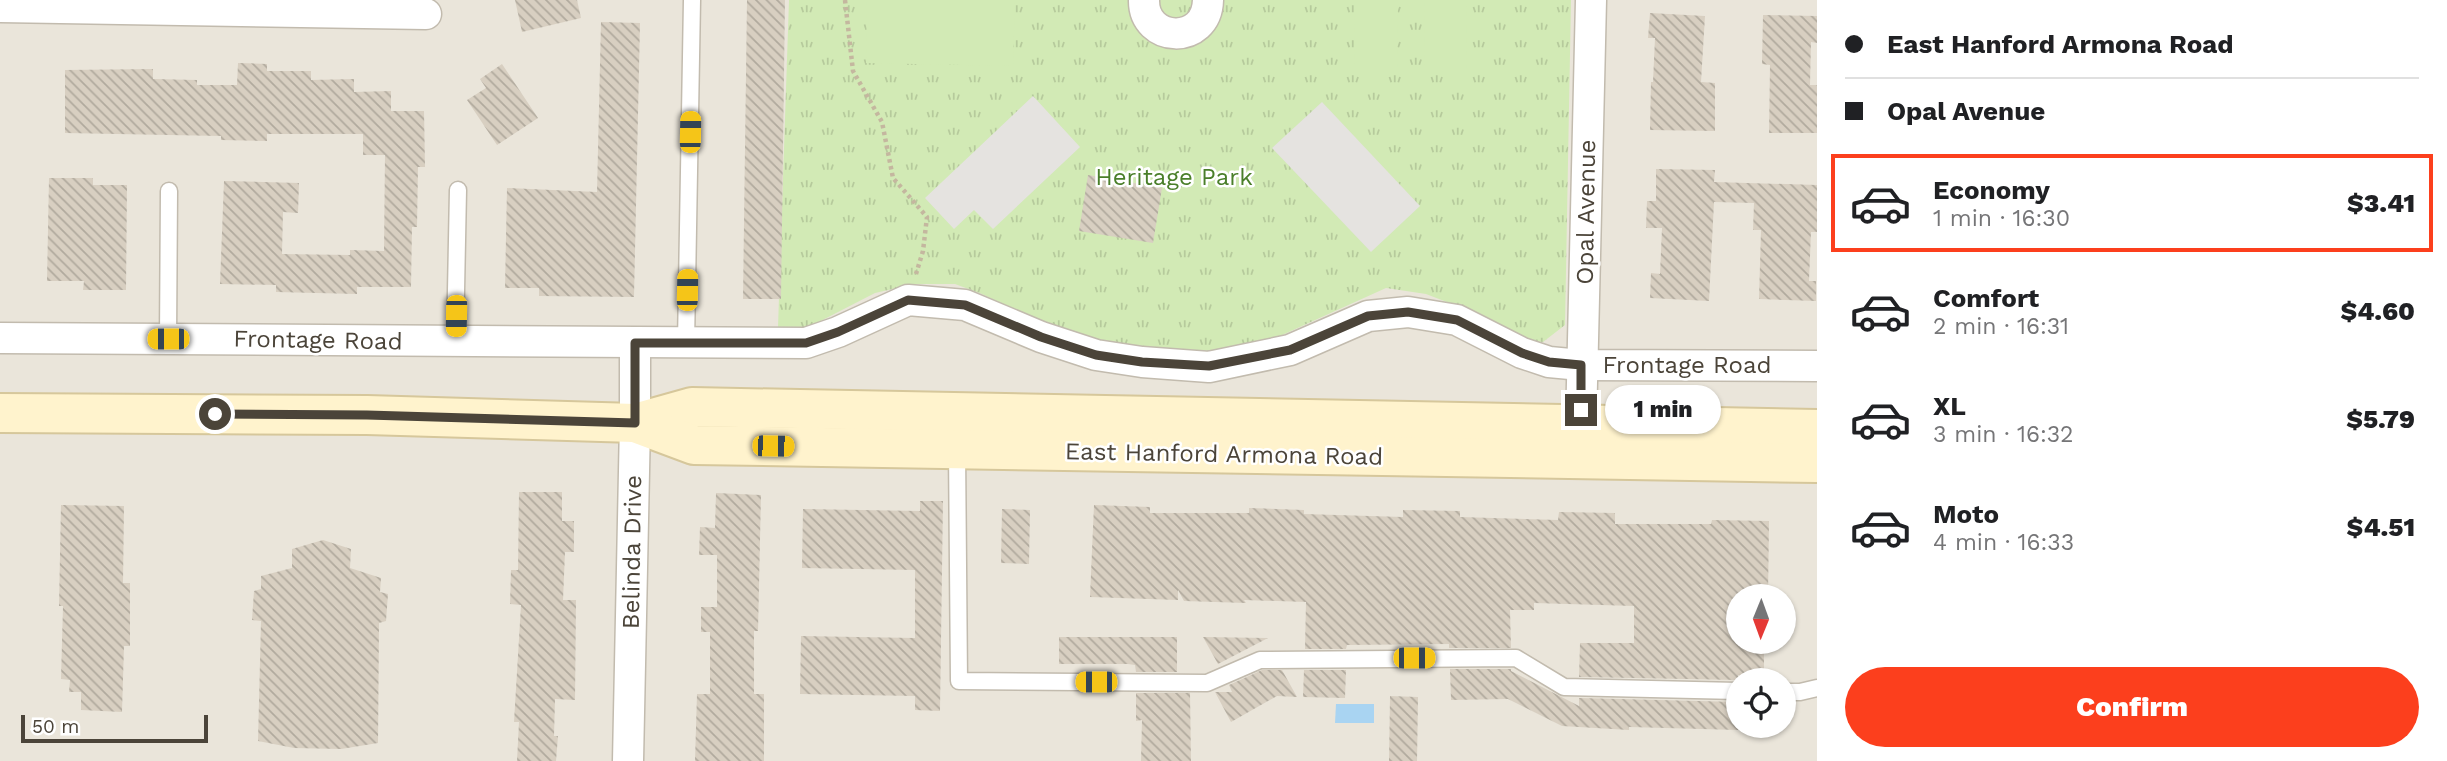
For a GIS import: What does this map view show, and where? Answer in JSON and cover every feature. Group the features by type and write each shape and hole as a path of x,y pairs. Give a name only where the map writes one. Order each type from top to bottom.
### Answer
{"main road":[{"name":"East Hanford Armona Road","path":"0,413 367,415 635,423 692,407 1817,429"},
{"name":"East Hanford Armona Road","path":"635,423 694,445 1817,463"}],"street":[{"path":"1144,0 1146,14 1151,23 1167,33 1177,34 1197,27 1207,12 1208,0"},
{"name":"Opal Avenue","path":"1581,425 1591,0"},
{"path":"0,8 426,14"},
{"name":"Frontage Road","path":"0,338 806,343 838,332 908,300 965,305 1041,337 1096,355 1142,362 1209,366 1290,350 1368,316 1408,312 1457,320 1522,353 1549,362 1581,365 1817,366"},
{"name":"Belinda Drive","path":"628,761 635,343"}],"lane":[{"path":"686,343 692,0"},
{"path":"455,341 458,190"},
{"path":"168,339 169,191"},
{"path":"957,450 960,681 1207,683 1261,660 1516,657 1564,687 1726,691"},
{"path":"1796,692 1817,688"}],"path":[{"path":"845,0 853,71 882,122 893,178 927,217 923,251 908,300"}],"shaded area":[{"path":"0,0 1817,0 1817,761 0,761"},
{"path":"1033,96 1080,147 993,229 974,210 954,229 925,198"},
{"path":"1322,102 1420,206 1371,252 1272,148"}],"green space":[{"name":"Heritage Park","path":"789,0 1571,0 1565,325 1543,342 1527,341 1491,319 1426,294 1386,288 1258,346 1183,355 1143,352 1055,329 955,284 915,284 875,293 807,328 778,327"},
{"path":"867,0 1015,0 1013,66 866,63"},
{"path":"1355,0 1398,0 1397,70 1354,70"},
{"path":"1425,0 1467,0 1466,71 1424,71"}],"water":[{"path":"1336,704 1374,704 1374,723 1335,723"}],"building":[{"path":"515,0 577,0 581,18 522,32"},
{"path":"747,0 785,0 781,299 743,299"},
{"path":"1650,13 1705,16 1701,82 1715,83 1715,131 1650,130 1655,38 1648,38"},
{"path":"1763,15 1817,16 1817,43 1811,42 1810,85 1817,85 1817,133 1769,133 1770,65 1762,64"},
{"path":"601,22 640,23 634,297 539,296 539,288 505,288 507,188 597,192"},
{"path":"238,63 267,64 267,71 311,71 311,80 354,79 354,92 391,91 391,111 424,111 425,167 418,167 417,227 412,227 411,287 357,287 357,294 276,292 276,285 220,284 224,181 299,183 298,213 283,212 282,254 350,255 350,250 384,251 385,155 363,155 363,134 267,134 267,141 221,140 221,136 65,133 65,70 153,69 153,79 197,80 197,85 237,85"},
{"path":"502,64 538,118 497,145 467,100 486,88 480,79"},
{"path":"1656,169 1715,170 1714,182 1817,185 1817,232 1811,232 1809,281 1816,281 1816,301 1759,299 1761,230 1753,230 1754,203 1714,202 1709,301 1650,298 1651,273 1660,274 1662,228 1646,228 1647,201 1656,201"},
{"path":"1088,175 1162,188 1153,243 1079,231"},
{"path":"49,178 93,178 93,185 127,185 126,290 83,290 84,281 47,281"},
{"path":"519,492 562,492 562,521 574,521 574,552 565,552 563,600 576,600 575,700 555,699 554,736 558,736 556,761 517,761 519,722 514,722 521,605 510,604 511,570 518,570"},
{"path":"716,493 761,495 758,631 754,631 754,694 764,694 764,761 695,761 697,694 710,694 710,632 701,632 701,607 717,607 717,555 699,555 700,527 715,528"},
{"path":"920,501 943,501 940,711 915,710 915,696 800,694 801,636 915,638 915,570 802,568 803,509 920,511"},
{"path":"61,505 124,506 123,583 130,583 130,646 124,646 122,712 81,710 81,692 69,692 70,680 61,679"},
{"path":"1094,505 1150,507 1150,513 1249,513 1249,508 1304,510 1304,514 1403,517 1403,510 1460,511 1460,517 1558,520 1559,512 1615,513 1615,524 1711,524 1712,520 1769,521 1768,584 1726,584 1726,654 1764,654 1764,668 1726,668 1726,680 1579,677 1580,643 1634,643 1634,606 1534,603 1534,610 1510,610 1511,648 1449,648 1449,644 1347,645 1346,649 1305,649 1306,602 1184,601 1178,590 1178,600 1090,597"},
{"path":"1002,509 1030,510 1029,564 1001,563"},
{"path":"323,540 351,549 350,568 381,578 380,592 388,594 386,621 379,623 378,743 341,749 294,748 258,741 261,621 252,620 254,591 261,589 261,576 292,568 292,549"},
{"path":"1059,637 1177,637 1177,672 1136,672 1135,665 1128,664 1059,664"},
{"path":"1203,637 1268,638 1218,664"},
{"path":"1450,669 1511,669 1579,706 1579,698 1726,702 1726,730 1629,727 1629,730 1562,726 1508,699 1451,700"},
{"path":"1262,670 1282,670 1297,697 1277,696 1231,722 1215,692 1232,692 1229,685"},
{"path":"1304,670 1346,670 1345,698 1303,697"},
{"path":"1136,693 1190,693 1191,761 1141,761 1142,720 1136,721"},
{"path":"1390,696 1418,697 1417,761 1389,761"}],"route":[{"path":"215,414 367,415 635,423 635,343 806,343 838,332 908,300 965,305 1041,337 1096,355 1142,362 1209,366 1290,350 1368,316 1408,312 1457,320 1522,353 1549,362 1581,365 1581,410"}]}
